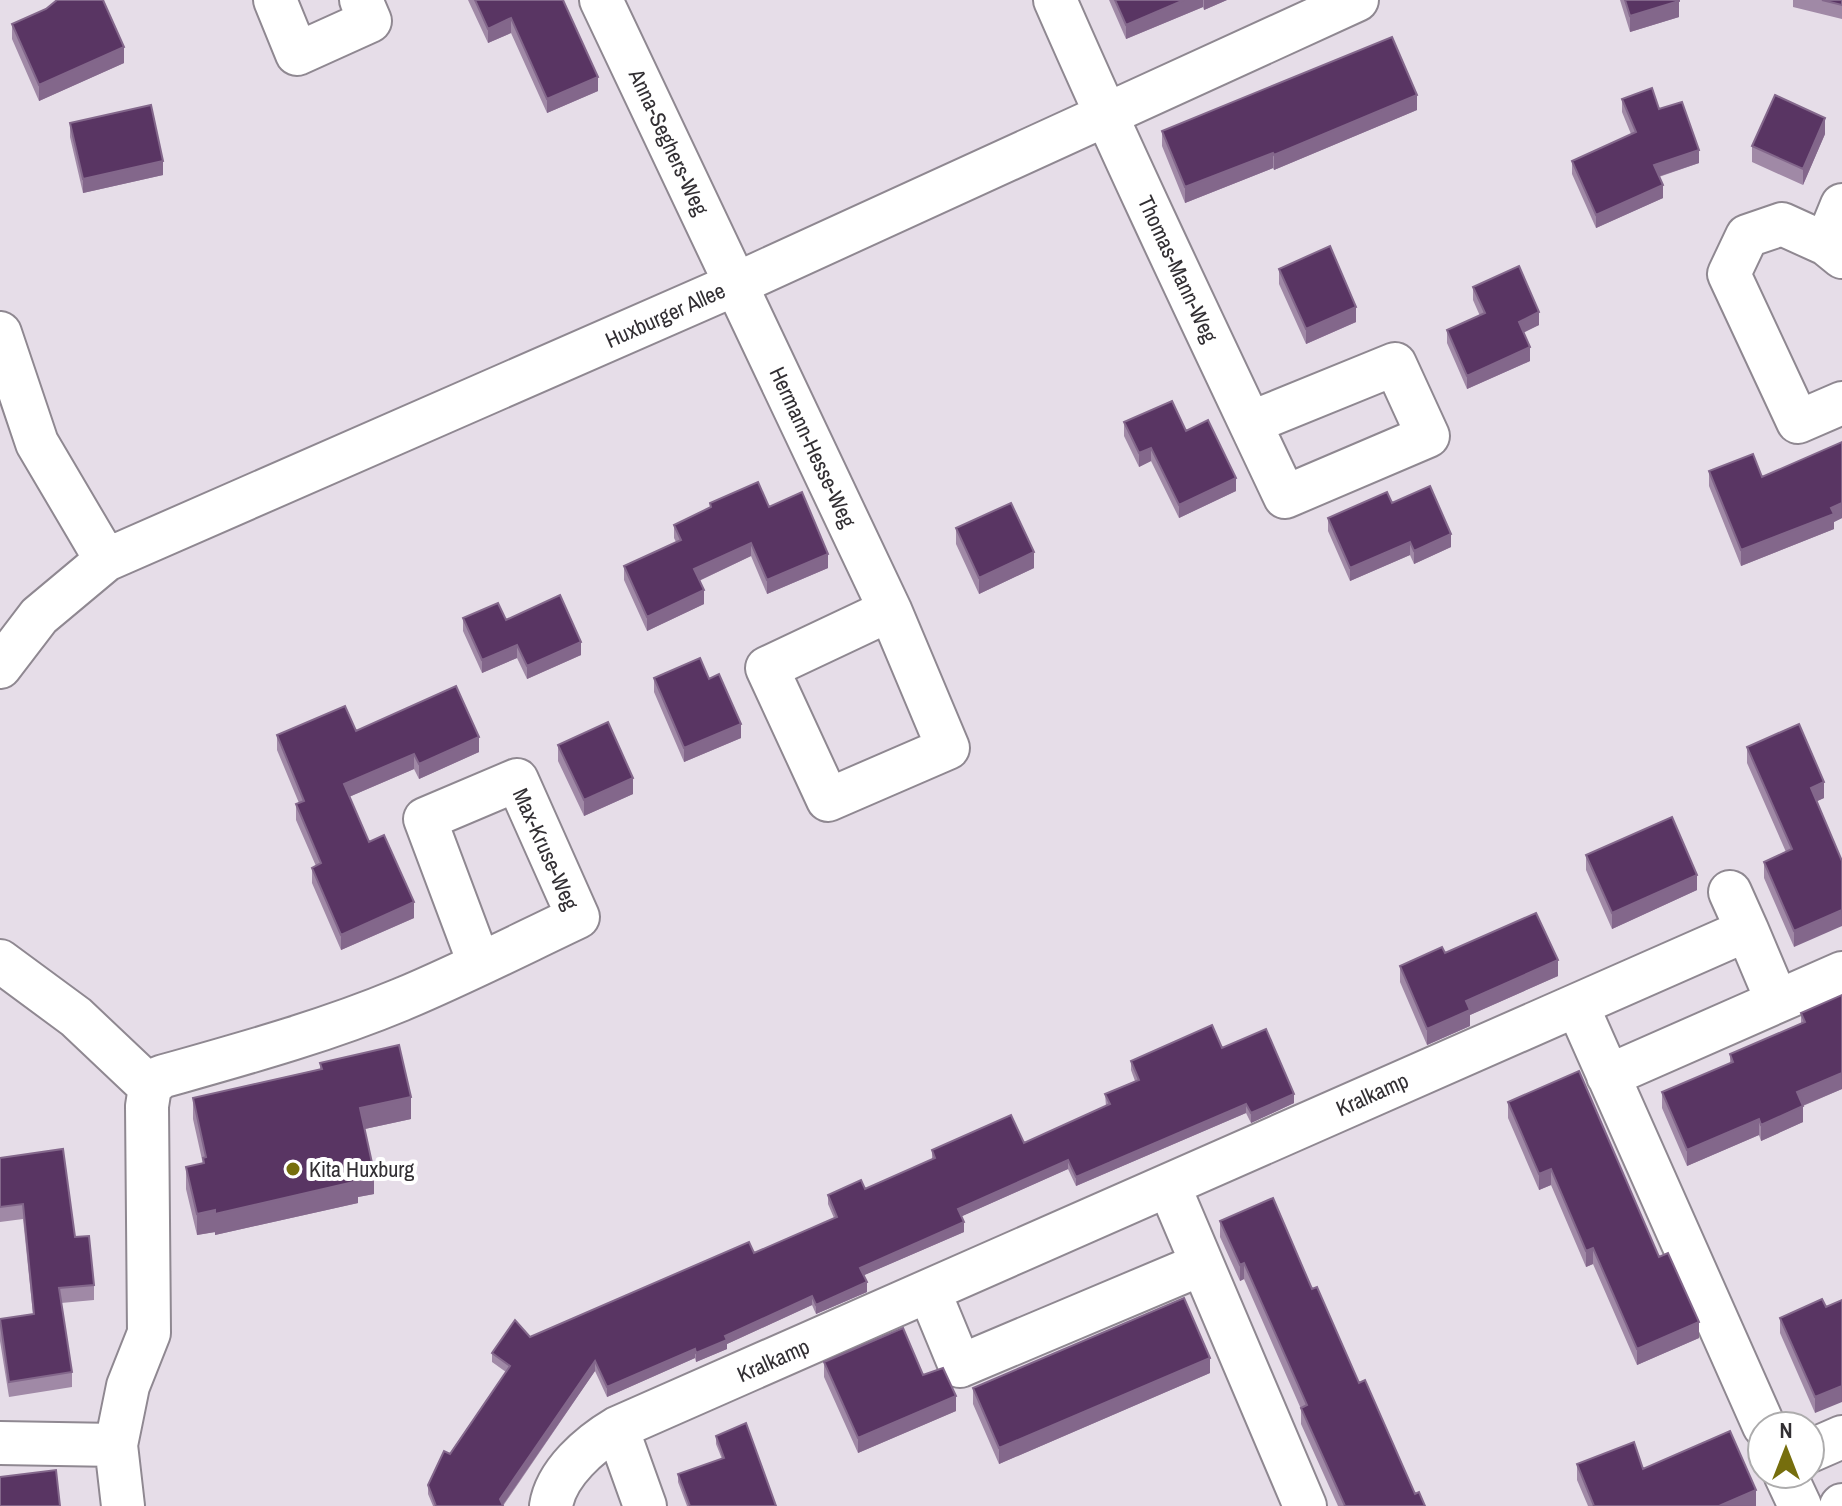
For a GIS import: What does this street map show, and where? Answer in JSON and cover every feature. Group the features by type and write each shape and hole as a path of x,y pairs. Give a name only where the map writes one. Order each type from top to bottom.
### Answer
{"street":[{"path":"275,0 297,54 370,21 361,0"},
{"name":"Anna-Seghers-Weg","path":"601,0 736,284"},
{"name":"Thomas-Mann-Weg","path":"1055,0 1105,115 1250,423"},
{"name":"Huxburger Allee","path":"0,667 39,616 106,560 736,284 1357,0"},
{"path":"1842,205 1834,251 1782,224 1747,236 1729,274 1798,422 1842,403"},
{"name":"Hermann-Hesse-Weg","path":"736,284 890,610 948,748 828,800 767,668 890,610"},
{"path":"0,333 37,443 106,560"},
{"path":"1730,892 1777,1001"},
{"name":"Kralkamp","path":"551,1506 564,1477 595,1441 617,1428 1747,930"},
{"path":"0,961 76,1017 150,1087"},
{"path":"123,1506 116,1445 128,1386 149,1333 147,1106 150,1087 161,1077 295,1038 400,1000 479,963"},
{"path":"1608,1076 1842,973"},
{"path":"1577,1005 1757,1410"},
{"path":"1169,1186 1305,1506"},
{"path":"929,1291 960,1366 1202,1264"},
{"path":"617,1428 645,1506"},
{"path":"0,1443 116,1445"}],"building":[{"path":"57,0 103,0 124,47 39,85 12,24 46,9"},
{"path":"475,0 563,0 598,77 547,99 511,18 488,29"},
{"path":"1115,0 1184,0 1126,25"},
{"path":"1625,0 1679,0 1679,1 1630,16"},
{"path":"1822,0 1842,0 1842,5"},
{"path":"1392,37 1417,95 1274,155 1185,187 1162,131"},
{"path":"1652,88 1659,109 1682,102 1699,150 1654,165 1663,185 1596,215 1572,161 1636,132 1622,99"},
{"path":"1775,95 1825,118 1803,169 1752,146"},
{"path":"151,105 163,161 83,179 70,123"},
{"path":"1330,246 1356,307 1306,329 1279,269"},
{"path":"1519,266 1539,312 1519,322 1530,347 1467,376 1447,330 1485,313 1473,287"},
{"path":"1172,401 1186,431 1208,420 1236,478 1179,505 1151,448 1139,453 1124,422"},
{"path":"1842,442 1842,503 1831,508 1834,514 1741,550 1709,471 1753,454 1762,477"},
{"path":"758,482 769,507 802,492 828,554 767,580 751,543 694,569 704,590 647,617 624,566 681,540 674,525 711,507 710,503"},
{"path":"1430,486 1451,534 1414,551 1410,542 1350,568 1328,518 1387,492 1392,503"},
{"path":"1011,503 1034,552 979,578 956,528"},
{"path":"560,595 581,642 527,666 517,645 482,660 463,618 498,603 506,620"},
{"path":"700,658 709,679 719,674 741,724 684,748 654,678"},
{"path":"456,686 479,737 419,764 414,754 344,784 369,842 384,835 414,902 341,935 312,868 321,863 296,804 304,801 277,735 345,706 356,731"},
{"path":"608,722 633,778 584,800 558,745"},
{"path":"1799,724 1824,782 1811,788 1842,861 1842,910 1794,931 1764,862 1792,849 1747,747"},
{"path":"1672,817 1697,875 1612,913 1586,855"},
{"path":"1536,913 1558,960 1466,1001 1470,1010 1427,1029 1400,966 1442,947 1445,953"},
{"path":"1842,995 1842,1073 1797,1092 1803,1106 1761,1125 1759,1119 1687,1150 1662,1092 1733,1062 1730,1054 1805,1022 1801,1013"},
{"path":"1212,1025 1222,1048 1266,1029 1294,1094 1251,1113 1246,1104 1076,1177 1068,1160 958,1209 964,1222 860,1268 867,1282 816,1305 812,1296 725,1336 727,1340 696,1353 695,1349 607,1387 595,1361 500,1499 503,1506 436,1506 428,1485 444,1451 450,1454 510,1366 492,1353 515,1320 530,1337 749,1242 754,1253 837,1217 828,1195 861,1180 865,1189 935,1158 932,1150 1011,1115 1024,1143 1110,1104 1105,1094 1139,1080 1131,1061"},
{"path":"399,1045 411,1097 360,1108 374,1172 357,1176 358,1181 215,1214 215,1210 197,1214 186,1167 204,1163 203,1158 206,1157 193,1098 322,1069 320,1063"},
{"path":"1579,1071 1659,1257 1668,1253 1699,1322 1637,1349 1593,1248 1586,1251 1551,1169 1539,1174 1508,1102"},
{"path":"63,1149 75,1237 89,1236 94,1285 59,1288 72,1372 9,1382 0,1319 34,1314 23,1204 0,1207 0,1158"},
{"path":"1273,1198 1312,1289 1317,1287 1359,1383 1365,1380 1415,1494 1419,1492 1425,1506 1345,1506 1301,1408 1307,1405 1244,1263 1240,1265 1220,1221"},
{"path":"1184,1298 1210,1358 999,1448 973,1388"},
{"path":"1822,1299 1826,1307 1842,1300 1842,1386 1815,1397 1780,1318"},
{"path":"903,1328 923,1375 943,1368 956,1396 858,1438 824,1362"},
{"path":"746,1423 776,1506 690,1506 678,1474 724,1458 716,1436"},
{"path":"1730,1431 1746,1467 1746,1490 1756,1490 1719,1506 1594,1506 1577,1464 1634,1442 1643,1469"},
{"path":"56,1470 60,1506 0,1506 0,1477"}],"place":[{"name":"Kita Huxburg","path":"293,1169"}]}
